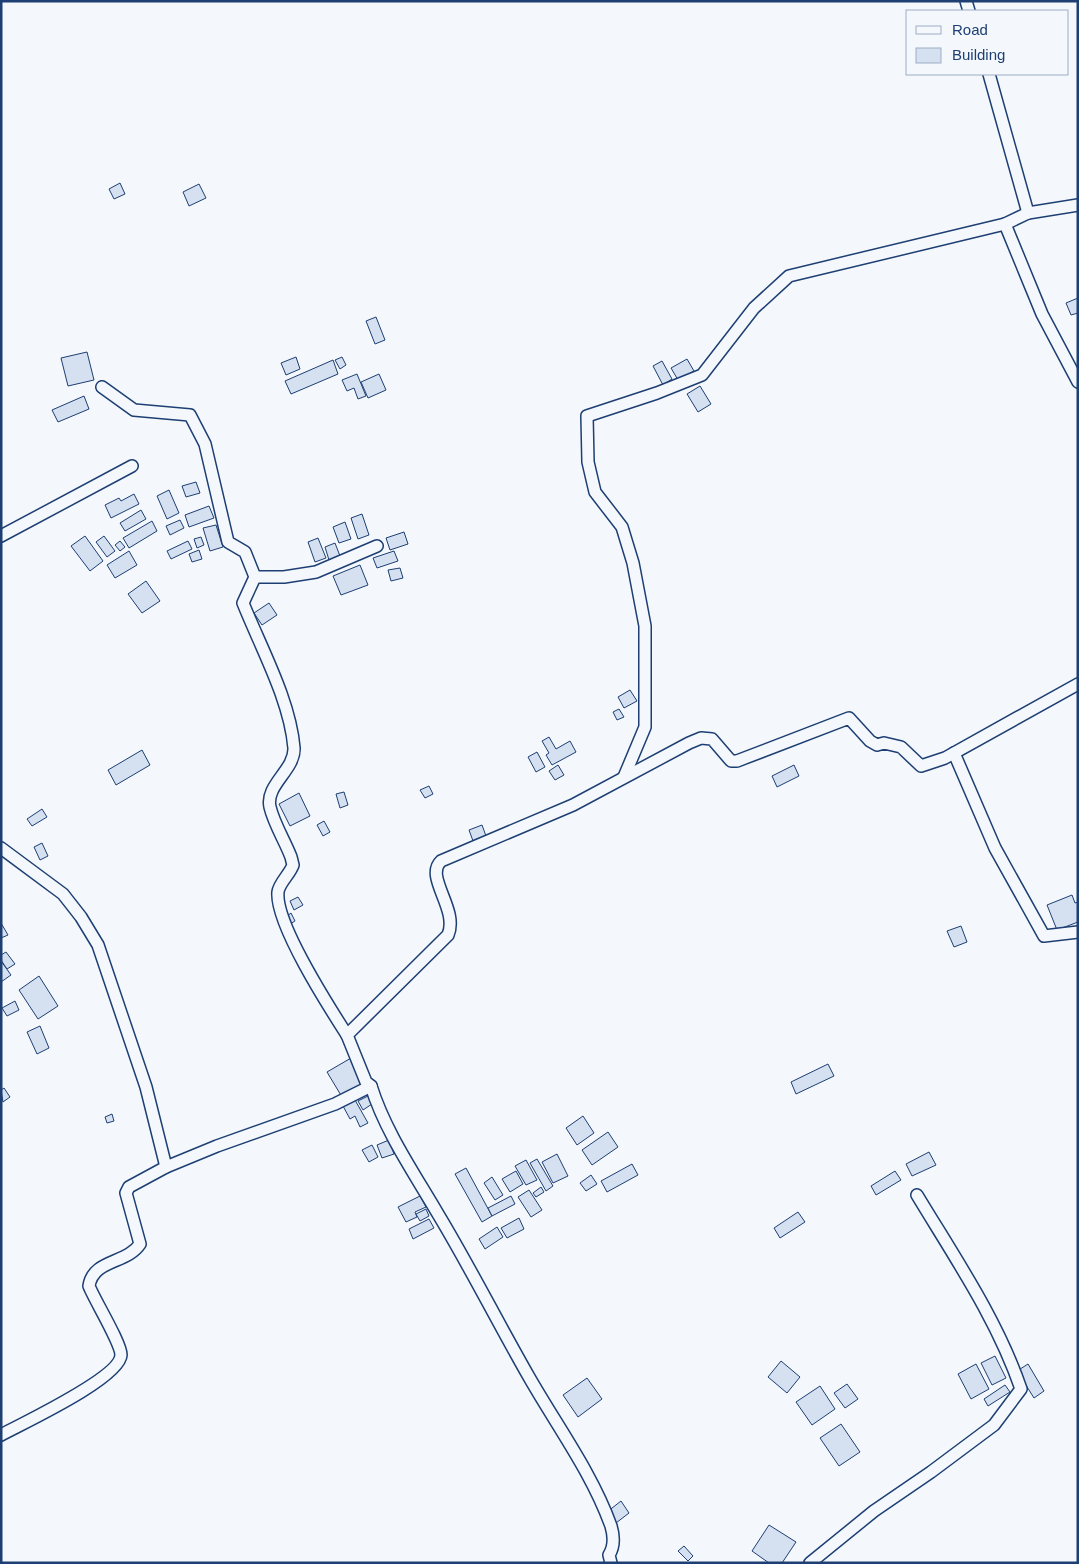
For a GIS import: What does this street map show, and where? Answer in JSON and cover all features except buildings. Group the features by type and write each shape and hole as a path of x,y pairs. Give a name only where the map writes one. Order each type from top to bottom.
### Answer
{"street":[{"path":"990,75 1028,213"},
{"path":"624,777 645,727 645,626 633,563 622,527 595,492 588,462 587,416 657,393 702,375 754,308 789,276 1005,224 1028,213 1078,205"},
{"path":"1005,224 1042,314 1078,382"},
{"path":"102,387 134,410 190,415 205,444 228,542 245,552 255,577 243,603 287,711 294,750 290,764 272,793 269,806 292,856 293,865 278,890 278,899 290,935 313,981 347,1035 366,1082 371,1086 375,1100 404,1155 456,1243 529,1377 593,1485 613,1535 612,1549 608,1556 611,1563"},
{"path":"1,536 132,466"},
{"path":"255,577 284,577 316,572 377,546"},
{"path":"347,1035 448,935 451,922 450,911 435,874 437,865 458,854 574,806 624,777 701,738 712,739 732,762 849,718 870,742 877,745 884,743 901,747 921,766 931,764 954,753 1078,684"},
{"path":"954,753 988,833 1044,936 1078,932"},
{"path":"1,848 63,894 98,945 146,1088 166,1167"},
{"path":"1,1435 109,1374 118,1363 121,1354 119,1344 98,1308 89,1286 90,1281 100,1267 133,1252 140,1244 126,1192 135,1182 216,1146 335,1104 371,1086"},
{"path":"810,1563 874,1511 931,1472 994,1425 1021,1389 1008,1353 986,1310 917,1195"}]}
